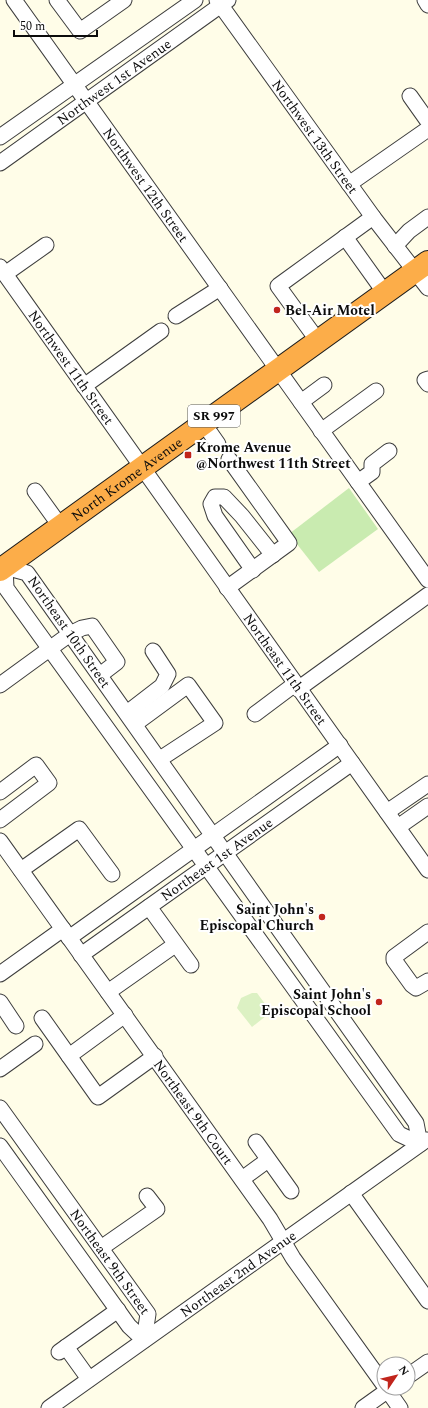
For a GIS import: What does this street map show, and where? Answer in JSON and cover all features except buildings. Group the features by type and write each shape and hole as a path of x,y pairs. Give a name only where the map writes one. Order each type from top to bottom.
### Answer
{"highway":[{"name":"North Krome Avenue","path":"2,565 61,526 385,293 424,274"}],"street":[{"path":"57,0 80,31 124,0"},
{"name":"Northwest 1st Avenue","path":"0,137 195,0"},
{"path":"425,0 428,5"},
{"name":"Northwest 12th Street","path":"18,1 86,101 428,580"},
{"name":"Northwest 1st Avenue","path":"0,163 222,2"},
{"name":"Northwest 13th Street","path":"222,2 373,217 395,246 424,274"},
{"path":"410,96 427,120 428,119"},
{"path":"349,184 428,129"},
{"path":"318,342 278,286 373,217"},
{"path":"395,246 409,231 428,217"},
{"path":"345,237 385,293"},
{"path":"2,270 46,245"},
{"name":"Northwest 11th Street","path":"2,270 142,468"},
{"path":"176,316 220,288"},
{"path":"84,386 161,331"},
{"path":"428,378 425,380 428,384"},
{"path":"301,402 324,385"},
{"path":"321,431 376,390"},
{"path":"204,424 218,444"},
{"path":"358,482 372,472 372,464 389,451"},
{"path":"227,588 290,544 229,459"},
{"name":"Northeast 11th Street","path":"142,468 428,870"},
{"path":"35,491 61,526"},
{"path":"253,570 215,516 211,504 215,497 224,498 242,516 273,555"},
{"name":"Northeast 10th Street","path":"2,565 27,573 214,834 225,852 416,1122 425,1146 399,1134 6,588 2,565"},
{"path":"255,714 428,595"},
{"path":"0,685 70,634 82,628 92,626 117,662 100,675"},
{"path":"131,718 162,686 168,674 153,651"},
{"path":"131,718 188,685 215,723 160,760"},
{"name":"Northeast 1st Avenue","path":"0,974 66,934 193,849 340,745"},
{"name":"Northeast 1st Avenue","path":"81,955 352,763"},
{"path":"0,792 36,765 49,783 0,820"},
{"path":"387,812 428,784"},
{"path":"398,827 428,806"},
{"path":"21,870 79,829 112,874"},
{"name":"Northeast 9th Court","path":"0,841 242,1179 270,1219 283,1242 376,1373"},
{"path":"149,907 191,965"},
{"path":"428,932 394,957 394,960 412,985 416,988 428,981"},
{"path":"108,992 172,947"},
{"path":"296,991 314,978"},
{"path":"2,1009 16,1026"},
{"path":"69,1056 125,1015"},
{"path":"42,1018 98,1096 154,1056"},
{"path":"0,1069 35,1044"},
{"name":"Northeast 9th Street","path":"0,1108 148,1314 144,1340"},
{"path":"256,1142 291,1191"},
{"name":"Northeast 9th Street","path":"0,1146 129,1326 144,1340"},
{"name":"Northeast 2nd Avenue","path":"49,1408 351,1193 425,1146"},
{"path":"242,1179 268,1160"},
{"path":"351,1193 428,1301"},
{"path":"101,1248 157,1209 147,1196"},
{"path":"69,1242 87,1229"},
{"path":"89,1379 62,1349 118,1310"},
{"path":"416,1370 428,1362"},
{"path":"363,1408 377,1396"},
{"name":"Northeast 9th Court","path":"392,1396 400,1408"}],"green space":[{"path":"349,488 378,529 319,572 289,534"},
{"path":"252,993 257,993 271,1012 252,1027 237,1008 241,998"}],"place":[{"name":"Bel-Air Motel","path":"277,310"},
{"name":"Krome Avenue @Northwest 11th Street","path":"188,455"},
{"name":"Saint John's Episcopal Church","path":"322,917"},
{"name":"Saint John's Episcopal School","path":"379,1002"}]}
